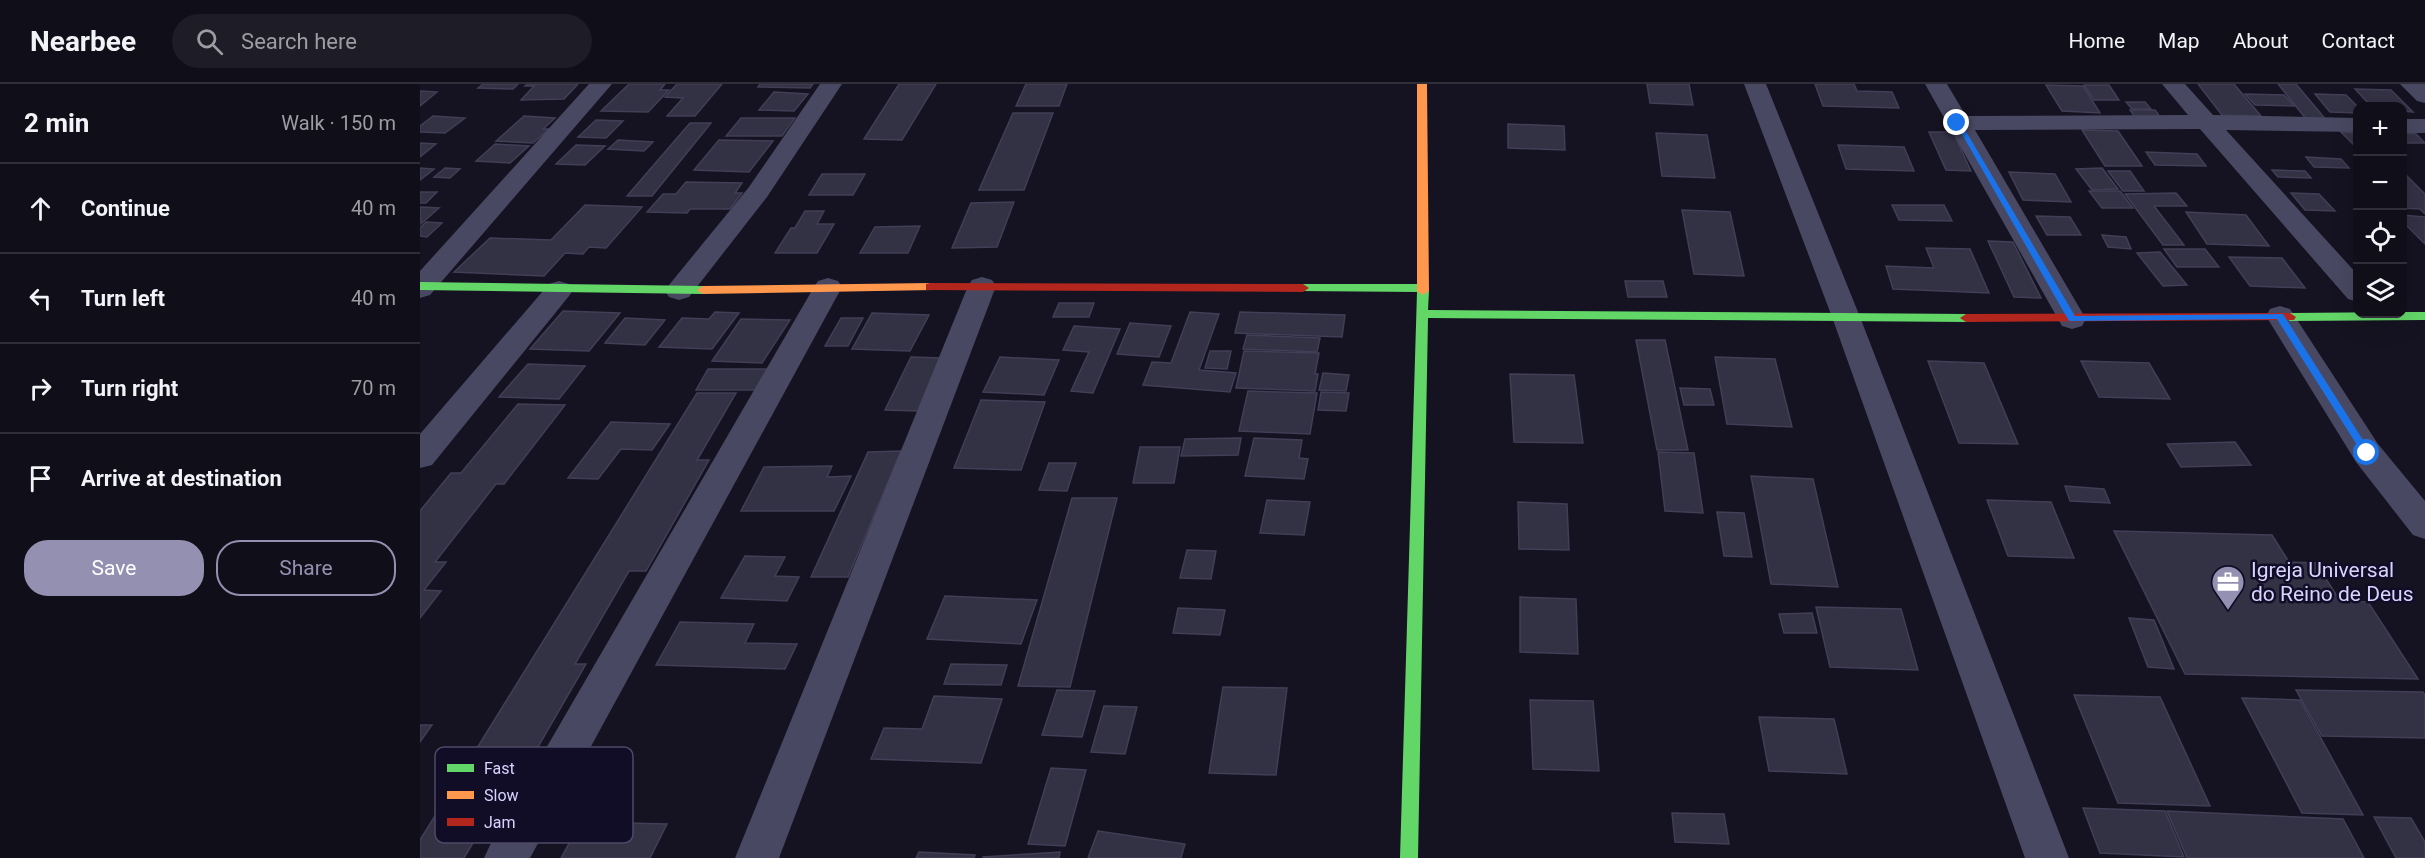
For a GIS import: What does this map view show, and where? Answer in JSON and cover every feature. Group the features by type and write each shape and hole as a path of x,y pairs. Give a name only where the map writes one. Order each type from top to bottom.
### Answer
{"street":[{"path":"421,287 601,84"},
{"path":"679,291 758,192 831,84"},
{"path":"1409,858 1423,314 1422,84"},
{"path":"1755,84 1846,317 2047,858"},
{"path":"1936,84 2072,319"},
{"path":"2173,84 2353,287"},
{"path":"2411,84 2425,96"},
{"path":"1957,123 2207,122 2353,125"},
{"path":"2407,126 2425,126"},
{"path":"421,287 679,291 828,286 1422,288"},
{"path":"568,747 828,286"},
{"path":"757,858 982,286"},
{"path":"420,456 559,290"},
{"path":"1423,314 1639,318 2072,319 2353,315"},
{"path":"2280,316 2367,453 2425,525"},
{"path":"2407,316 2425,316"},
{"path":"506,858 514,843"}],"building":[{"path":"483,84 518,84 513,89 478,88"},
{"path":"527,84 578,84 564,99 521,100 534,86 525,86"},
{"path":"629,84 665,84 660,90 669,90 648,112 601,111"},
{"path":"677,84 722,84 695,116 667,116 683,98 665,97"},
{"path":"760,84 813,84 810,88 758,87"},
{"path":"899,84 936,84 902,140 864,139"},
{"path":"1026,84 1067,84 1059,106 1016,106"},
{"path":"1647,84 1689,84 1693,105 1650,103"},
{"path":"1815,84 1854,84 1857,91 1892,92 1899,108 1823,106"},
{"path":"2198,84 2234,84 2261,116 2222,115"},
{"path":"2278,84 2296,84 2327,121 2307,120"},
{"path":"2046,85 2083,86 2100,113 2062,111"},
{"path":"2084,85 2109,85 2119,100 2094,100"},
{"path":"2355,89 2391,90 2403,102 2367,102"},
{"path":"420,91 437,92 420,106"},
{"path":"774,92 808,94 794,111 759,110"},
{"path":"2245,94 2284,95 2294,106 2255,105"},
{"path":"2315,94 2346,95 2353,102 2353,113 2330,112"},
{"path":"2126,102 2145,102 2151,109 2132,109"},
{"path":"2130,110 2155,110 2160,117 2135,117"},
{"path":"1013,113 1053,113 1024,190 979,190"},
{"path":"433,116 465,118 445,133 420,132 420,126"},
{"path":"524,116 555,118 543,129 549,129 533,143 496,141"},
{"path":"741,118 795,118 782,136 726,136"},
{"path":"596,120 623,121 606,138 578,137"},
{"path":"690,123 711,123 652,196 627,196"},
{"path":"1508,124 1564,126 1565,150 1508,148"},
{"path":"2082,130 2118,131 2142,166 2105,166"},
{"path":"1929,132 1953,132 1971,171 1946,170"},
{"path":"2341,132 2353,133 2353,144"},
{"path":"1656,133 1707,135 1715,178 1662,176"},
{"path":"2407,133 2416,134 2425,143 2407,143"},
{"path":"618,140 653,142 644,151 608,149"},
{"path":"719,140 773,141 749,172 694,170"},
{"path":"420,143 436,144 420,157"},
{"path":"495,144 529,146 510,163 476,161"},
{"path":"576,145 605,146 585,165 556,164"},
{"path":"1838,145 1904,147 1914,171 1846,169"},
{"path":"2146,152 2197,154 2206,166 2155,165"},
{"path":"2306,157 2341,159 2349,168 2314,167"},
{"path":"420,168 434,169 420,180"},
{"path":"445,168 460,169 450,178 434,177"},
{"path":"2102,168 2118,189 2092,190 2076,169"},
{"path":"2272,170 2305,171 2311,178 2278,177"},
{"path":"2108,171 2130,171 2144,191 2123,191"},
{"path":"2009,172 2055,174 2071,202 2023,200"},
{"path":"822,174 865,174 853,195 809,195"},
{"path":"2407,176 2425,194 2425,214 2420,209 2407,208"},
{"path":"686,182 742,183 735,193 742,193 730,209 690,209 687,213 647,212 663,194 676,194"},
{"path":"2089,191 2120,191 2133,208 2102,208"},
{"path":"420,192 437,192 426,203 420,203"},
{"path":"2176,193 2187,206 2154,206 2184,245 2163,245 2125,194"},
{"path":"2291,193 2319,194 2335,211 2305,210"},
{"path":"1014,202 997,247 952,248 971,203"},
{"path":"585,205 642,207 606,248 589,247 583,254 565,253 544,276 454,272 490,238 551,240"},
{"path":"1892,205 1944,205 1952,221 1899,220"},
{"path":"420,207 439,208 421,224"},
{"path":"1682,210 1730,212 1744,276 1694,274"},
{"path":"805,211 824,211 817,224 834,224 817,253 775,253 791,228 795,228"},
{"path":"2186,212 2246,215 2269,246 2207,244"},
{"path":"2407,215 2425,217 2425,244 2407,226"},
{"path":"2036,216 2070,217 2081,235 2047,235"},
{"path":"426,222 442,223 427,237 420,236 420,228"},
{"path":"920,226 908,253 860,253 875,227"},
{"path":"2102,235 2126,237 2131,249 2108,247"},
{"path":"1988,241 2013,242 2041,298 2014,297"},
{"path":"1926,248 1970,249 1989,293 1893,289 1886,266 1934,268"},
{"path":"2164,249 2205,249 2219,267 2177,267"},
{"path":"2160,252 2187,285 2163,286 2137,253"},
{"path":"2229,257 2282,258 2305,288 2250,286"},
{"path":"1625,281 1663,281 1667,297 1628,297"},
{"path":"1059,303 1094,303 1089,317 1053,317"},
{"path":"563,311 620,313 589,351 530,349"},
{"path":"715,312 739,313 712,349 659,347 682,318 709,319"},
{"path":"1190,312 1219,314 1199,370 1236,373 1230,392 1143,385 1152,362 1171,363"},
{"path":"1240,312 1345,315 1342,337 1235,333"},
{"path":"872,313 929,315 910,351 852,349"},
{"path":"625,318 665,320 645,345 605,343"},
{"path":"841,318 863,318 848,346 825,346"},
{"path":"741,319 790,320 762,363 712,361"},
{"path":"1130,323 1171,326 1159,357 1117,354"},
{"path":"1074,326 1120,329 1093,393 1071,391 1089,352 1063,350"},
{"path":"1247,335 1320,338 1317,352 1243,349"},
{"path":"1636,340 1665,340 1688,450 1657,450"},
{"path":"1210,351 1231,351 1227,369 1205,368"},
{"path":"1244,351 1319,353 1315,391 1236,388"},
{"path":"911,357 942,358 918,411 885,410"},
{"path":"1000,357 1059,360 1044,395 983,392"},
{"path":"1715,357 1775,359 1792,427 1727,424"},
{"path":"1928,361 1984,363 2018,444 1959,443"},
{"path":"2081,361 2149,363 2170,399 2099,397"},
{"path":"528,364 585,366 559,399 499,397"},
{"path":"708,369 771,369 760,390 696,390"},
{"path":"1323,373 1349,375 1346,391 1319,390"},
{"path":"1510,374 1574,375 1583,443 1514,442"},
{"path":"1680,388 1710,389 1714,405 1684,405"},
{"path":"1248,391 1317,393 1310,434 1239,431"},
{"path":"1321,392 1349,393 1346,411 1318,410"},
{"path":"697,393 736,393 697,460 709,460 646,571 629,571 575,664 586,664 538,747 478,747"},
{"path":"981,400 1045,402 1021,470 954,468"},
{"path":"518,404 565,405 504,484 496,484 435,562 446,562 424,590 441,591 420,618 420,511 451,473 461,473"},
{"path":"611,422 670,424 652,450 621,449 598,479 568,478"},
{"path":"1241,438 1238,455 1181,456 1185,439"},
{"path":"1254,438 1302,440 1299,458 1308,459 1304,479 1245,476"},
{"path":"2235,442 2251,465 2181,467 2167,444"},
{"path":"1140,447 1180,447 1174,483 1133,483"},
{"path":"901,451 848,577 811,577 868,452"},
{"path":"1658,452 1694,453 1703,513 1665,511"},
{"path":"1049,463 1076,463 1067,491 1039,490"},
{"path":"832,466 827,477 851,476 834,511 741,511 764,467"},
{"path":"1751,476 1813,479 1838,587 1771,584"},
{"path":"2065,486 2104,489 2110,503 2070,501"},
{"path":"1072,498 1117,498 1070,687 1018,686"},
{"path":"1267,500 1310,502 1304,535 1260,533"},
{"path":"1987,500 2051,502 2074,558 2008,556"},
{"path":"1518,502 1567,504 1569,550 1519,549"},
{"path":"1717,512 1744,513 1752,557 1724,556"},
{"path":"2114,531 2272,535 2289,562 2316,563 2340,601 2368,602 2418,679 2185,674"},
{"path":"1187,550 1216,551 1211,579 1180,578"},
{"path":"745,556 785,557 775,576 799,577 787,601 721,598"},
{"path":"945,596 1037,600 1021,644 927,639"},
{"path":"1520,597 1576,599 1578,654 1520,652"},
{"path":"1816,607 1901,609 1918,670 1830,667"},
{"path":"1178,608 1225,610 1220,635 1173,633"},
{"path":"1812,613 1817,633 1784,633 1779,614"},
{"path":"2129,618 2154,620 2174,669 2148,667"},
{"path":"680,622 754,624 745,643 797,644 785,669 656,665"},
{"path":"951,664 1007,665 1001,685 944,684"},
{"path":"1223,687 1287,688 1276,775 1209,773"},
{"path":"1057,690 1095,691 1082,737 1042,735"},
{"path":"2296,690 2423,692 2425,695 2425,738 2322,736"},
{"path":"2074,695 2160,697 2210,806 2118,803"},
{"path":"934,696 1002,699 981,763 871,759 884,728 922,729"},
{"path":"2242,698 2300,700 2363,815 2302,813"},
{"path":"1530,700 1593,701 1599,771 1533,769"},
{"path":"1104,706 1137,707 1125,754 1091,752"},
{"path":"1759,717 1834,719 1847,774 1769,771"},
{"path":"420,725 432,725 420,742"},
{"path":"1051,768 1086,770 1065,846 1028,844"},
{"path":"2083,808 2165,811 2184,857 2100,853"},
{"path":"2167,811 2343,819 2364,858 2187,858"},
{"path":"1672,813 1724,814 1729,844 1675,842"},
{"path":"435,816 435,843 473,843 464,858 420,858 420,840"},
{"path":"2374,817 2411,818 2425,842 2425,858 2396,858"},
{"path":"633,823 667,824 650,858 561,858 569,843 633,843"},
{"path":"1098,831 1185,844 1181,858 1088,858"},
{"path":"919,852 975,855 974,858 916,858"},
{"path":"1060,852 1059,858 983,858 983,857"}],"traffic: fast":[{"path":"420,286 703,290"},
{"path":"1303,288 1421,288"},
{"path":"1409,858 1423,291"},
{"path":"1423,314 1966,318"},
{"path":"2290,317 2425,316"}],"traffic: slow":[{"path":"1422,84 1423,291"},
{"path":"703,290 930,287"}],"traffic: jam":[{"path":"930,287 1303,288"},
{"path":"1966,318 2290,317"}],"place":[{"name":"Igreja Universal do Reino de Deus","path":"2228,611"}],"route":[{"path":"1957,123 2072,319 2280,316 2367,453"}]}
